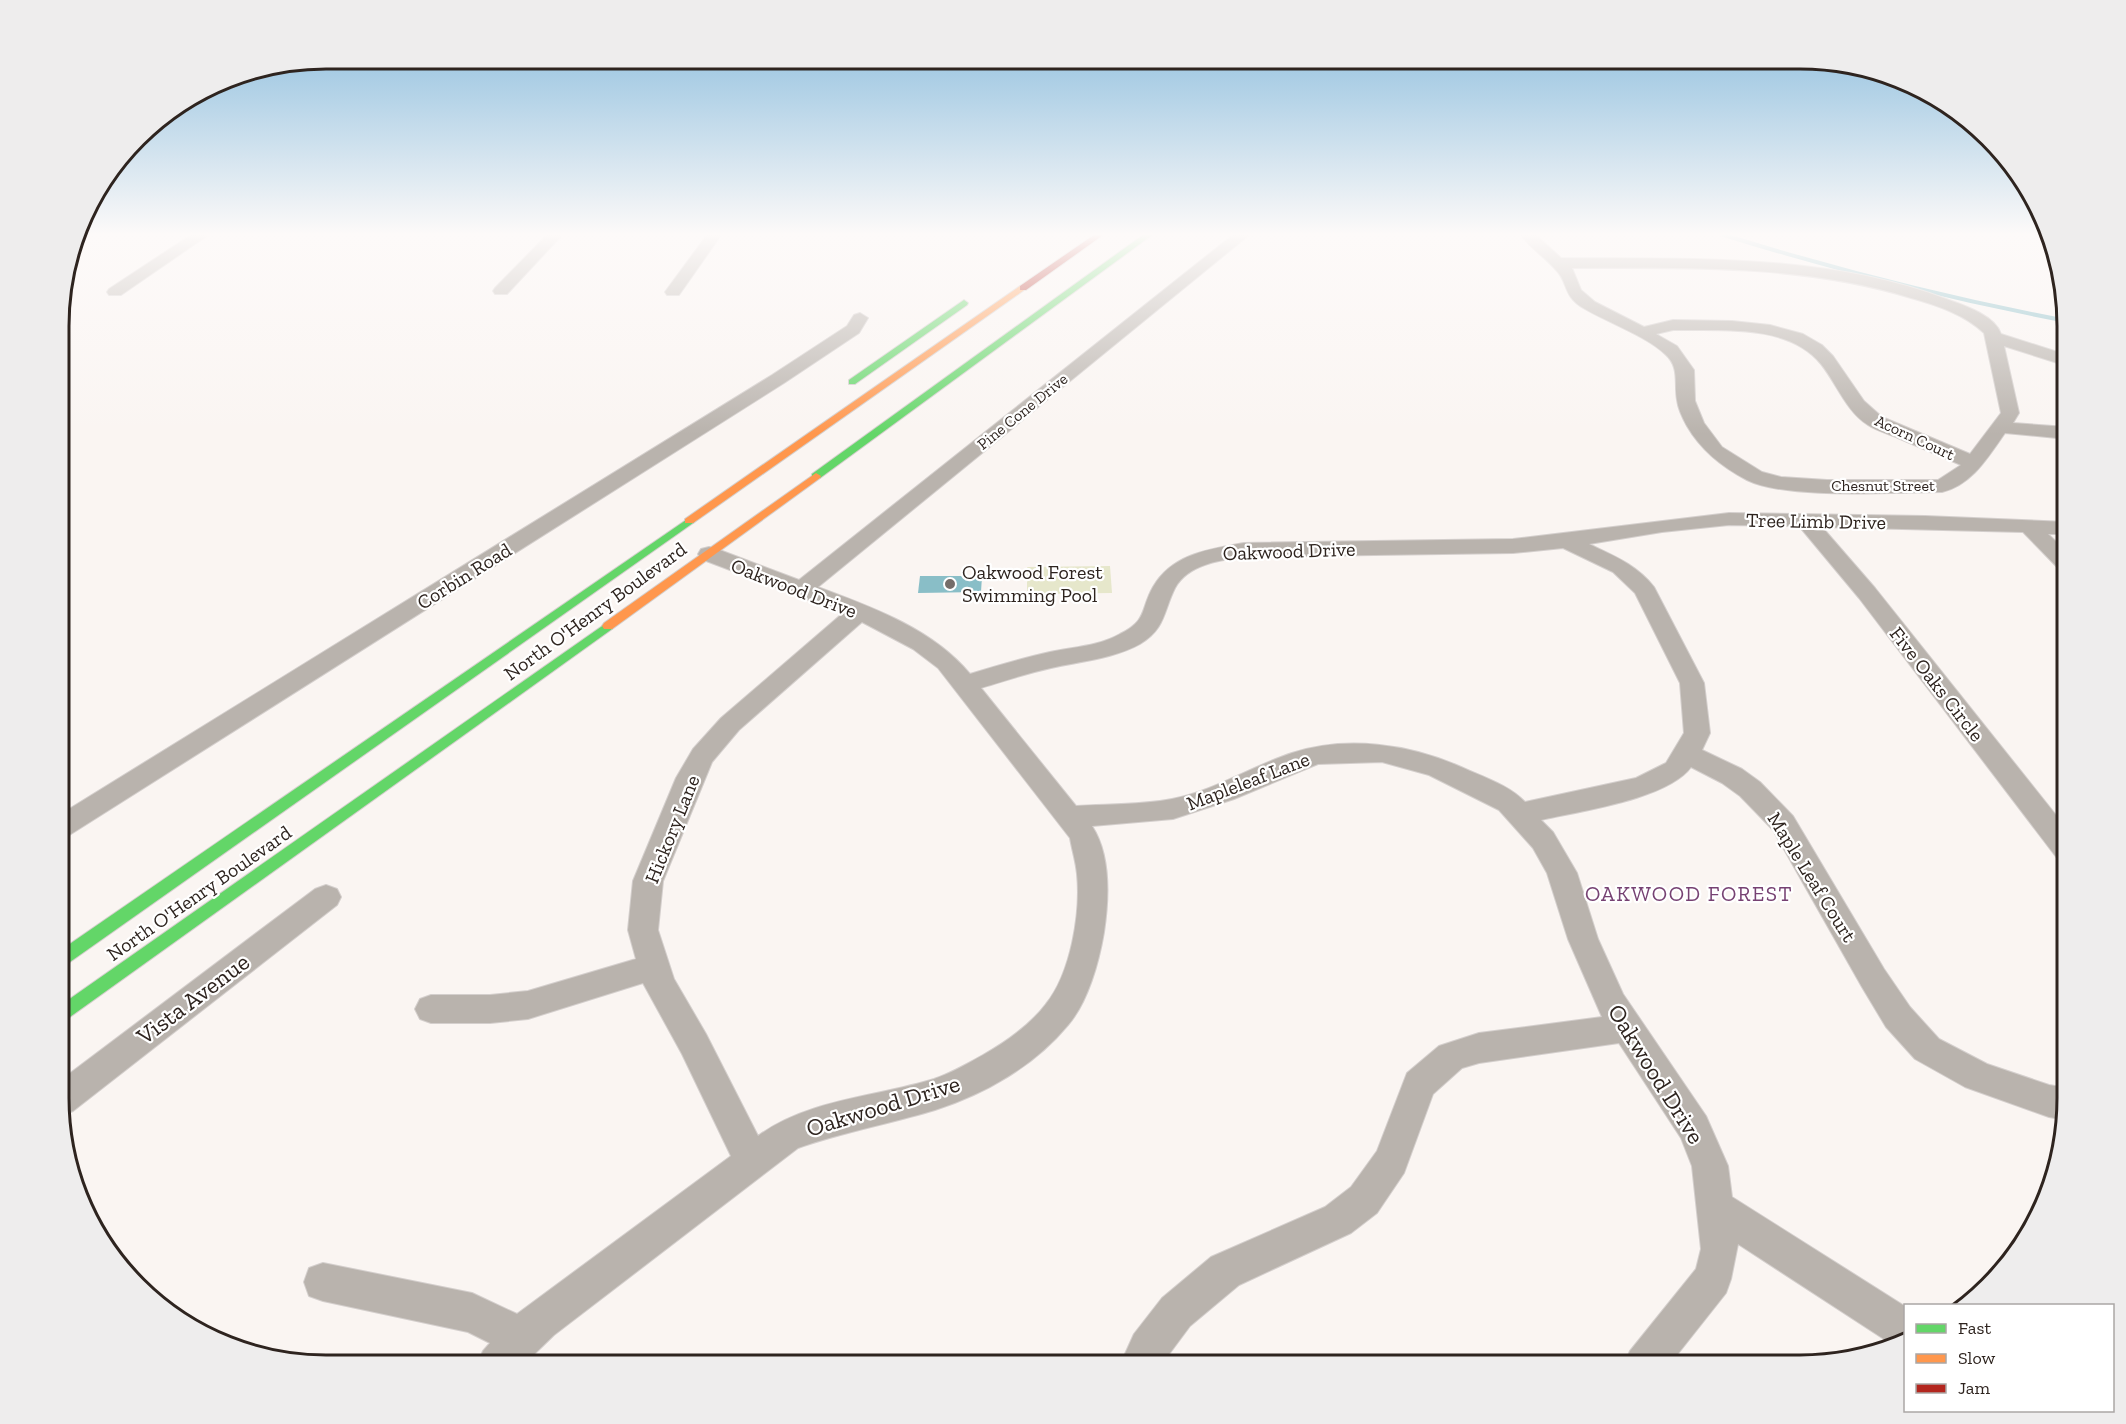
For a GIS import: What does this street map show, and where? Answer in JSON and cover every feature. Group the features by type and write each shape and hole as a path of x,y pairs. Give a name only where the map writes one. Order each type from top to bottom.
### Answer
{"highway":[{"path":"845,387 967,301"},
{"name":"North O'Henry Boulevard","path":"69,953 1005,301"},
{"name":"North O'Henry Boulevard","path":"69,1008 709,554 1057,301"},
{"path":"368,743 460,669 584,577"}],"street":[{"name":"Pine Cone Drive","path":"802,589 1159,301"},
{"name":"Chesnut Street","path":"1585,301 1671,350 1685,370 1686,401 1695,424 1715,451 1755,476 1780,483 1942,486 1968,470 2010,413 1993,337"},
{"path":"1938,301 1984,323 1992,331 1993,337 2057,358"},
{"name":"Corbin Road","path":"69,822 778,379 853,329 860,318"},
{"name":"Acorn Court","path":"1642,332 1673,325 1732,326 1770,330 1797,338 1816,349 1827,360 1857,405 1875,421 1973,463"},
{"path":"2000,427 2057,432"},
{"path":"1746,520 1755,476"},
{"name":"Tree Limb Drive","path":"1566,542 1662,526 1746,520 2057,527"},
{"name":"Five Oaks Circle","path":"1805,520 1867,594 2057,837"},
{"path":"2028,526 2057,554"},
{"name":"Oakwood Drive","path":"966,684 1047,661 1111,647 1128,640 1144,630 1156,617 1164,588 1173,576 1191,563 1216,554 1244,550 1480,546 1566,542"},
{"path":"1520,814 1643,786 1675,770 1687,754 1697,733 1692,683 1646,592 1637,580 1621,567 1566,542"},
{"name":"Oakwood Drive","path":"509,1351 787,1135 837,1118 935,1094 972,1079 1020,1051 1058,1014 1074,985 1084,958 1093,906 1092,873 1083,835 947,662 925,644 900,630 802,589 709,554"},
{"name":"Hickory Lane","path":"752,1162 694,1044 659,983 643,930 648,881 690,778 702,756 730,724 858,613"},
{"name":"Mapleleaf Lane","path":"1068,817 1173,809 1224,792 1300,759 1318,754 1367,753 1382,753 1437,767 1509,803 1520,814"},
{"name":"Maple Leaf Court","path":"1687,754 1732,776 1773,811 1783,823 1898,1017 1927,1048 1977,1076 2057,1102"},
{"name":"Oakwood Drive","path":"1520,814 1543,840 1562,873 1583,939 1610,1002 1694,1128 1710,1166 1717,1209 1720,1249 1712,1279 1652,1355"},
{"name":"Vista Avenue","path":"69,1094 326,897"},
{"path":"431,1010 490,1009 528,1005 654,967"},
{"path":"1145,1355 1176,1312 1224,1271 1338,1220 1364,1200 1391,1161 1419,1084 1451,1057 1479,1048 1626,1028"},
{"path":"1717,1209 1904,1329"},
{"path":"323,1282 471,1313 509,1351"}],"green space":[{"path":"1110,566 1112,593 1027,594 1027,567"}],"water":[{"name":"Oakwood Forest Swimming Pool","path":"920,576 982,576 981,592 918,593"}],"waterway":[{"path":"1973,301 2057,319"}],"traffic: fast":[{"path":"816,476 1056,301"},
{"path":"852,382 964,303"},
{"path":"69,953 689,521"},
{"path":"69,1008 608,626"}],"traffic: slow":[{"path":"689,521 1004,301"},
{"path":"608,626 816,476"}],"place":[{"name":"Oakwood Forest Swimming Pool","path":"950,584"}],"district":[{"name":"OAKWOOD FOREST","path":"1689,894"}]}
